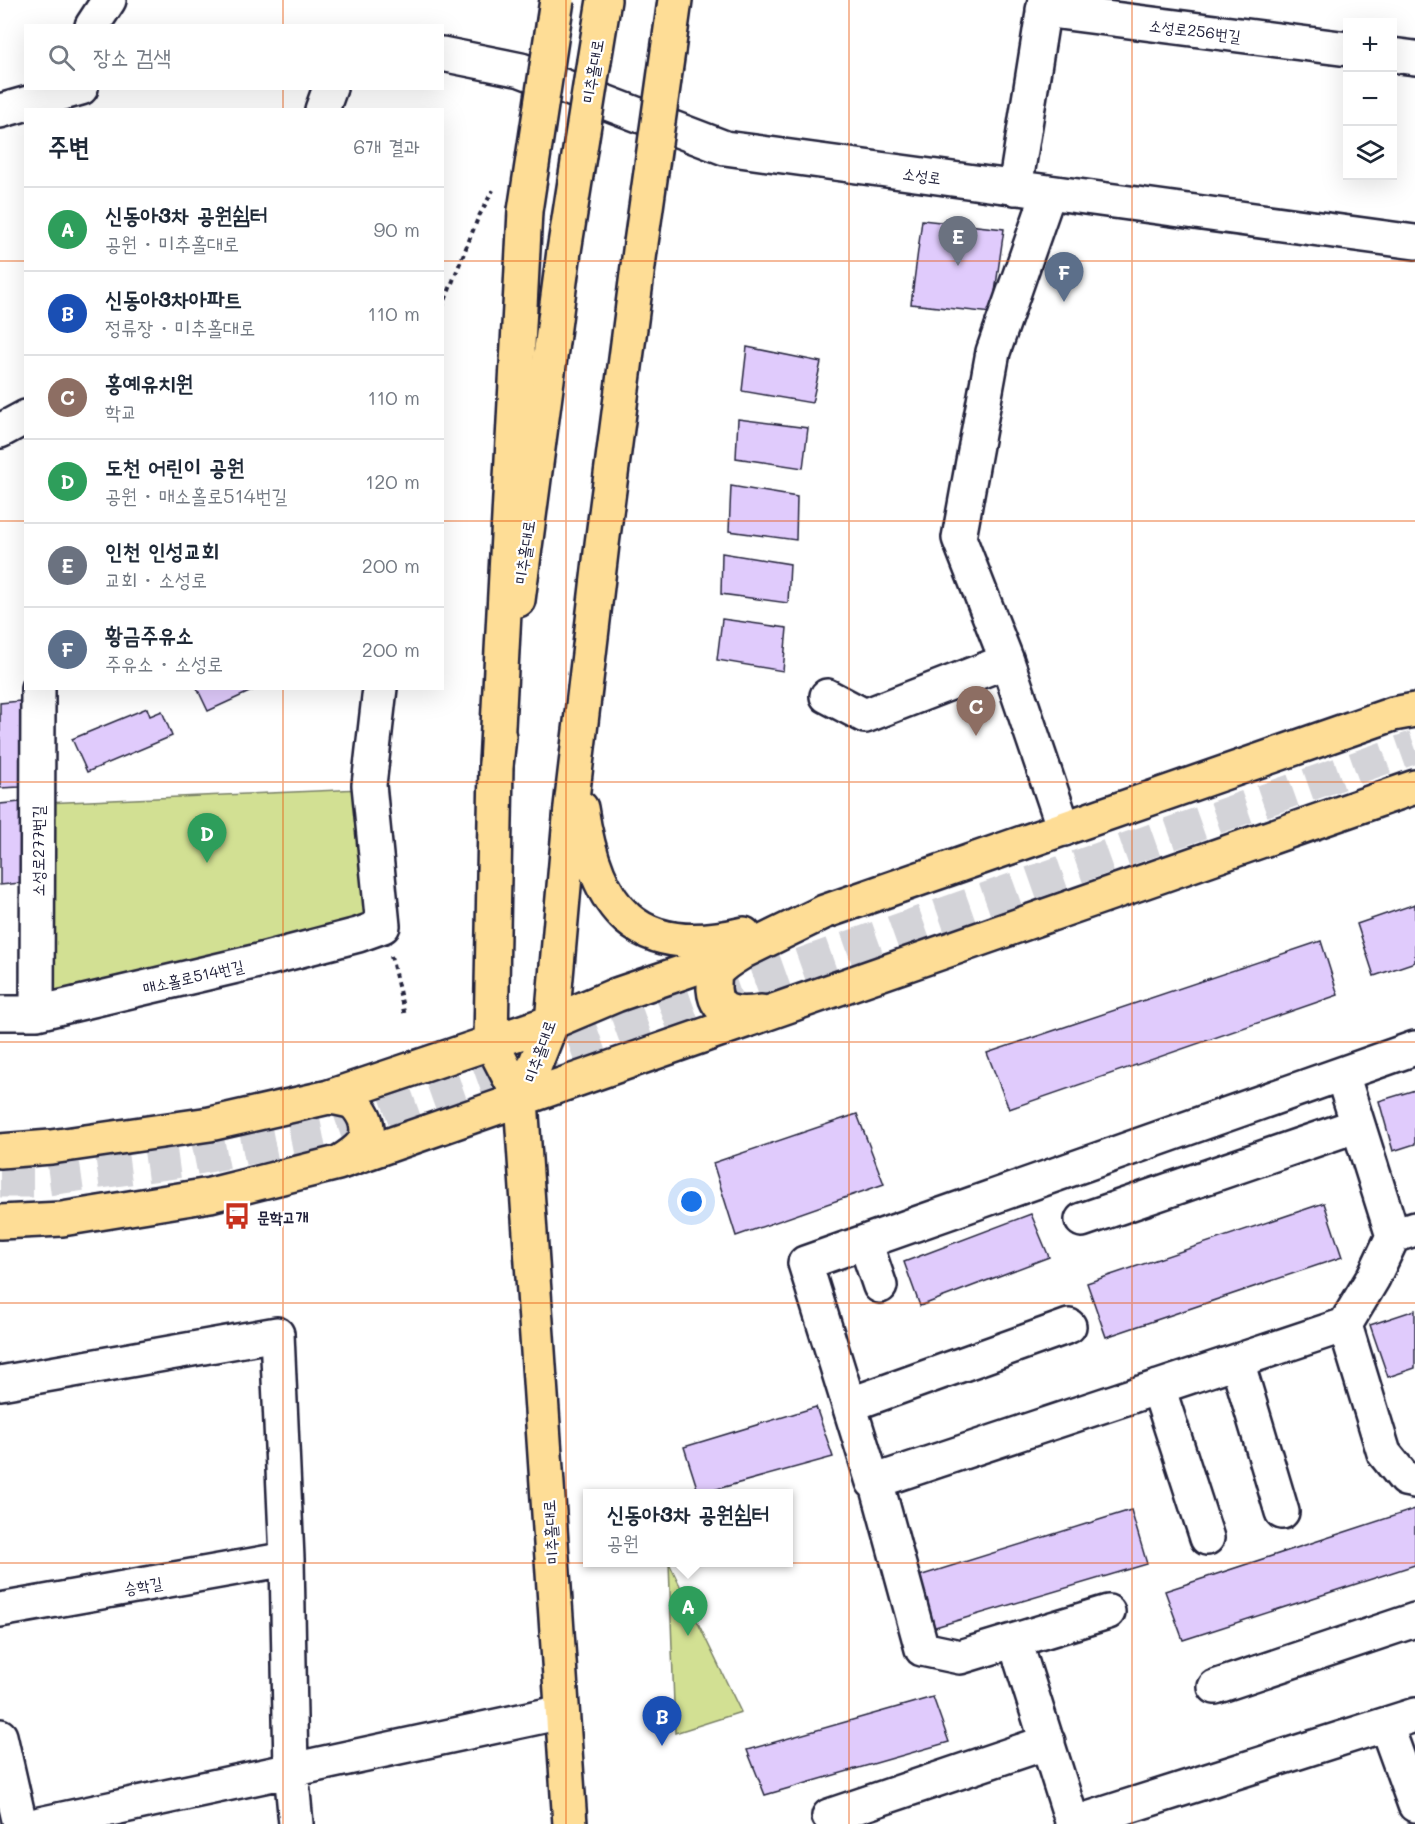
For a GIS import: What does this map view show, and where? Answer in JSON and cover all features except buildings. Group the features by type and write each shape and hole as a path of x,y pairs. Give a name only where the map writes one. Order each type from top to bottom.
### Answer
{"main road":[{"path":"496,765 525,211 557,0"},
{"name":"미추홀대로","path":"570,1824 521,1100 491,1042 496,765 564,251 604,0"},
{"name":"미추홀대로","path":"521,1100 552,1022 575,767 641,243 675,0"},
{"path":"575,767 586,835 603,887 617,909 656,936 680,942 715,940 781,925 824,912 1393,714 1415,710"},
{"path":"0,1222 62,1219 210,1195 338,1163 1415,787"},
{"path":"0,1151 51,1147 210,1124 329,1097 552,1022 616,995 742,952 824,912"},
{"path":"742,952 717,971 714,980 716,998 722,1009 736,1014 768,1011"},
{"path":"329,1097 351,1102 358,1107 363,1114 367,1128 367,1135 361,1148 338,1163"}],"street":[{"path":"93,24 110,0"},
{"name":"소성로256번길","path":"1015,188 1044,5 1343,48"},
{"name":"소성로","path":"444,54 521,70 725,148 1415,242"},
{"path":"1397,56 1415,58"},
{"path":"0,111 74,90"},
{"path":"323,108 329,90"},
{"path":"1049,192 993,352 959,538 1007,661 1064,829"},
{"path":"0,431 24,418"},
{"path":"827,696 864,716 1007,661"},
{"name":"소성로277번길","path":"38,690 38,1013"},
{"path":"380,690 369,785 383,926"},
{"name":"매소홀로514번길","path":"0,1013 38,1013 258,961 358,935 383,926"},
{"path":"1342,1074 1358,1125 1404,1232 1345,1325 873,1482 805,1263 1415,1048"},
{"path":"1082,1220 1358,1125"},
{"path":"865,1242 880,1286"},
{"path":"1345,1325 1384,1454 1405,1479 1415,1481"},
{"path":"849,1405 1069,1326"},
{"path":"0,1383 277,1334 287,1559 291,1770 296,1824"},
{"path":"1237,1361 1282,1512"},
{"path":"1158,1387 1207,1538"},
{"path":"876,1481 922,1648 960,1658 1107,1612"},
{"name":"승학길","path":"0,1610 287,1559"},
{"path":"1215,1687 1415,1620"},
{"path":"1015,1641 1072,1824 1401,1720 1415,1805"},
{"path":"40,1824 562,1712"},
{"path":"0,1736 20,1824"},
{"path":"829,1816 1048,1742"}],"path":[{"path":"444,303 478,219 494,189"},
{"path":"383,926 405,1016"}],"green space":[{"path":"362,789 379,923 40,1010 45,803"},
{"path":"669,1567 741,1712 675,1733"}],"tunnel":[{"path":"0,1181 33,1181 182,1161 326,1133 1415,747"}],"place":[{"name":"인천 인성교회","path":"958,266"},
{"name":"황금주유소","path":"1064,302"},
{"name":"홍예유치원","path":"976,736"},
{"name":"도천 어린이 공원","path":"207,863"},
{"name":"문학고개","path":"237,1216"},
{"name":"신동아3차 공원쉼터","path":"688,1636"},
{"name":"신동아3차아파트","path":"662,1746"}]}
